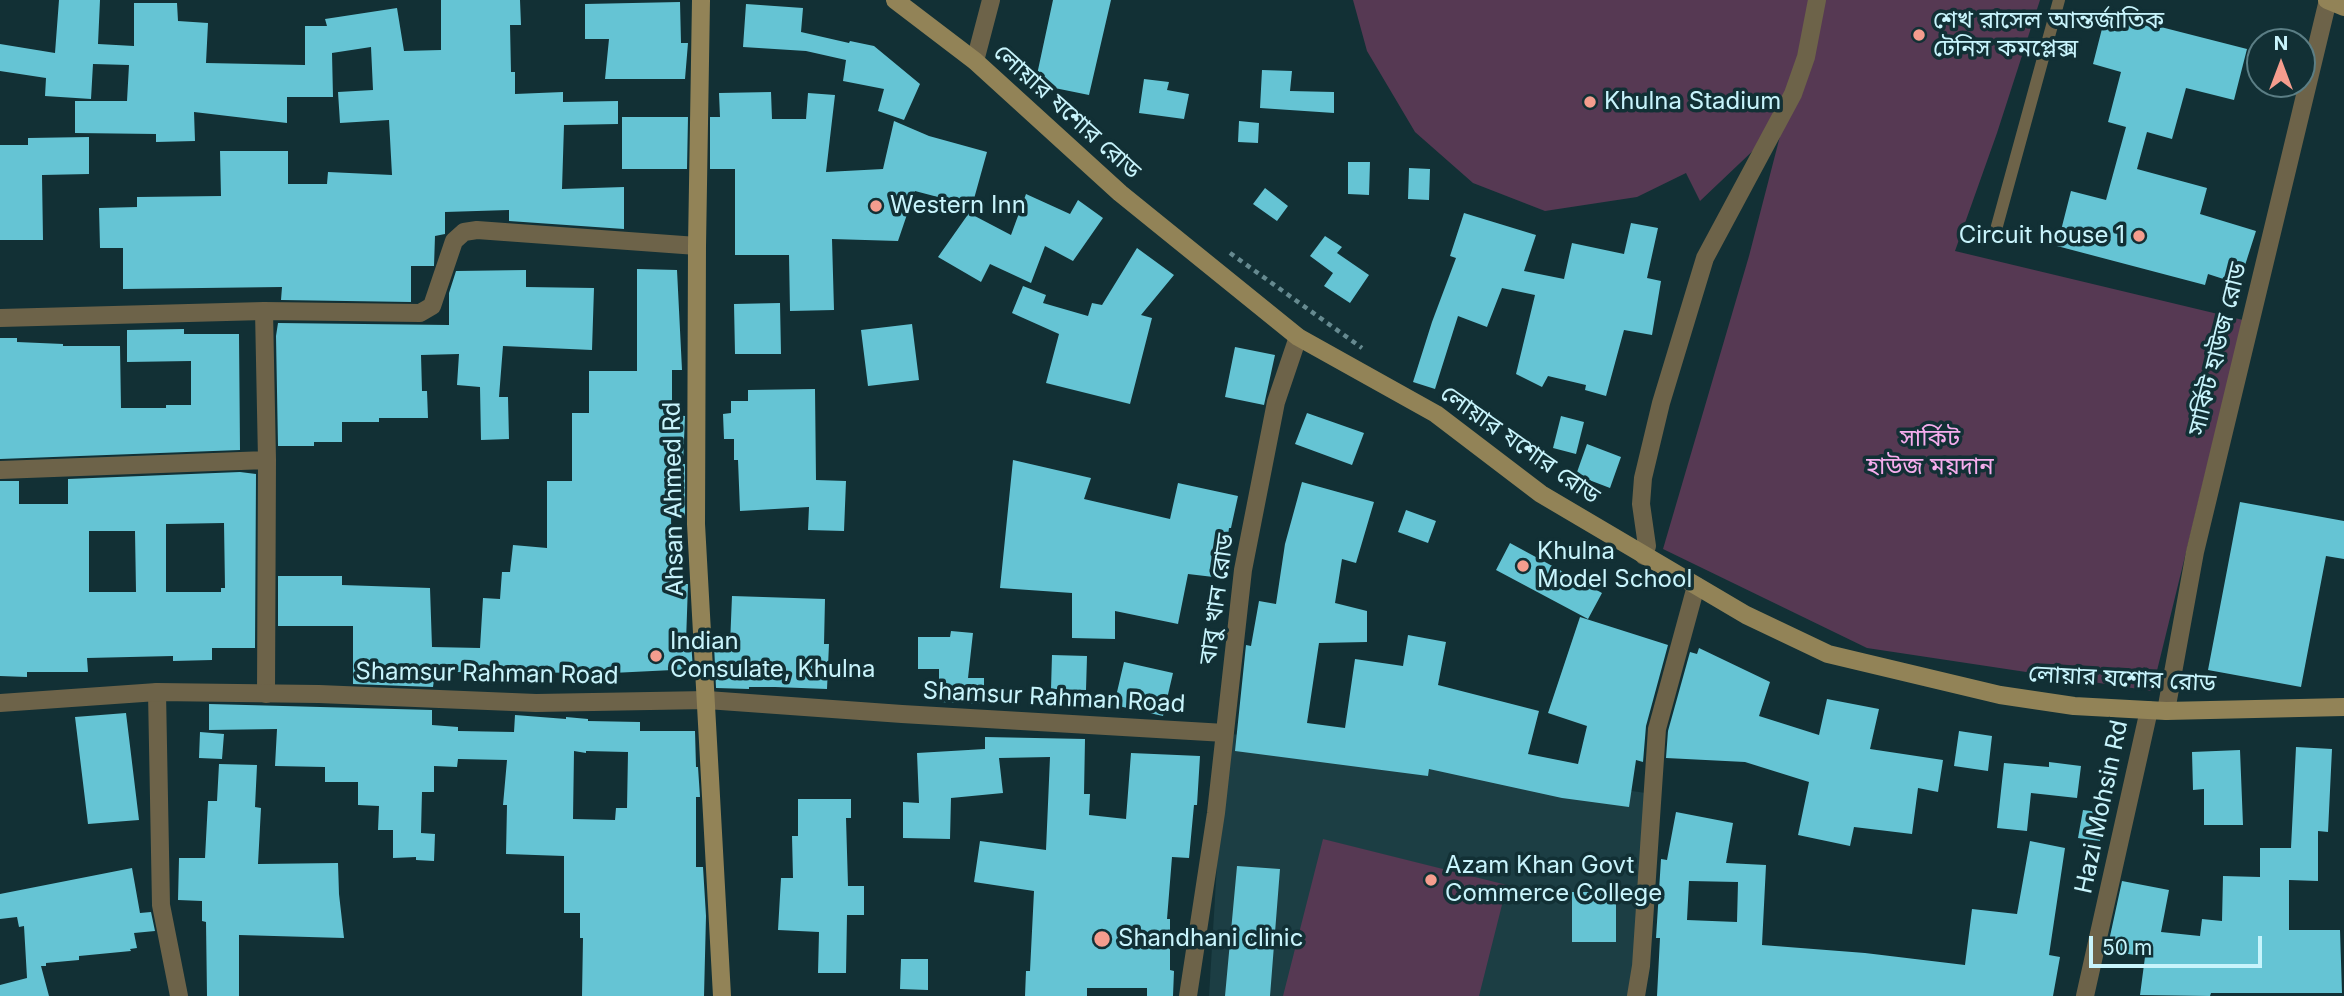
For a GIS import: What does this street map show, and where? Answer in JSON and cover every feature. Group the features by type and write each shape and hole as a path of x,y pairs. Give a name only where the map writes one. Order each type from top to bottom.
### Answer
{"main road":[{"name":"Ahsan Ahmed Rd","path":"701,0 696,524 722,996"},
{"name":"লোয়ার যশোর রোড","path":"895,0 975,61 1120,193 1298,337 1436,414 1541,494 1746,615 1828,654 2000,695 2074,706 2158,710 2344,707"},
{"path":"2327,0 2344,7"}],"street":[{"path":"975,61 991,0"},
{"path":"1644,556 1647,546 1640,504 1643,478 1661,403 1705,258 1793,94 1806,57 1817,0"},
{"name":"সার্কিট হাউজ রোড","path":"2158,710 2327,0"},
{"path":"0,318 264,311 420,313 432,306 454,241 464,232 477,230 697,246"},
{"path":"264,311 267,460 266,694"},
{"name":"বাবু খান রোড","path":"1188,996 1216,813 1243,570 1276,402 1298,337"},
{"path":"0,470 267,460"},
{"path":"1636,996 1641,966 1657,729 1696,586"},
{"path":"158,692 161,905 179,996"},
{"name":"Shamsur Rahman Road","path":"0,703 158,692 536,703 707,700 1225,733"},
{"name":"Hazi Mohsin Rd","path":"2085,996 2158,710"}],"lane":[{"path":"1997,226 2059,0"}],"path":[{"path":"1229,252 1364,349"}],"shaded area":[{"name":"Azam Khan Govt Commerce College","path":"1225,733 1653,794 1634,996 1209,996"}],"green space":[{"name":"সার্কিট হাউজ ময়দান","path":"1353,0 2040,0 1955,251 2243,320 2152,691 1867,648 1663,549 1749,256 1794,82 1759,145 1700,201 1686,173 1637,197 1545,211 1473,183 1415,132 1367,51"},
{"name":"Azam Khan Govt Commerce College","path":"1323,839 1507,885 1479,996 1283,996"}],"building":[{"path":"59,0 100,0 98,44 134,46 134,3 177,3 178,21 208,23 206,63 305,65 305,26 327,26 325,19 397,8 404,51 441,50 441,0 520,0 521,25 510,25 511,72 515,72 515,94 563,92 563,102 618,101 618,124 564,125 562,189 624,187 624,229 509,221 509,210 445,212 445,234 435,236 434,266 411,266 411,302 281,300 282,287 123,289 123,248 100,248 99,208 137,207 137,197 221,196 220,151 288,151 288,184 327,184 328,172 392,175 389,120 340,123 338,92 373,90 371,47 332,53 333,97 287,97 287,123 194,112 195,141 156,142 156,134 75,133 75,101 127,101 129,65 93,64 91,99 45,96 46,78 0,71 0,44 55,53"},
{"path":"1053,0 1111,0 1089,95 1035,84"},
{"path":"680,2 681,43 688,43 685,79 605,79 609,39 585,39 585,4"},
{"path":"746,4 803,8 801,32 874,46 920,84 904,120 878,111 884,89 843,81 846,60 806,51 743,47"},
{"path":"2106,13 2246,49 2234,100 2186,88 2172,139 2147,132 2137,169 2207,188 2200,214 2256,231 2239,284 2208,274 2205,285 2057,246 2071,191 2106,200 2126,127 2108,122 2121,72 2093,64"},
{"path":"1262,70 1292,71 1290,91 1334,92 1334,113 1260,108"},
{"path":"1144,79 1169,82 1167,90 1189,94 1184,119 1139,113"},
{"path":"771,92 772,119 806,119 808,93 835,95 826,172 883,169 894,121 929,136 987,152 972,206 915,191 898,241 832,239 834,310 790,311 789,255 735,255 735,169 710,169 710,117 720,117 719,93"},
{"path":"622,117 688,117 687,169 622,169"},
{"path":"1239,121 1259,123 1258,143 1238,142"},
{"path":"89,137 89,174 42,175 43,240 0,240 0,145 28,145 28,138"},
{"path":"1348,162 1370,162 1369,195 1348,194"},
{"path":"1409,168 1430,169 1429,200 1408,199"},
{"path":"1265,188 1288,206 1277,221 1253,204"},
{"path":"1026,194 1070,214 1078,200 1103,218 1073,261 1045,246 1031,283 990,264 981,282 938,257 969,213 1011,235"},
{"path":"1464,213 1536,235 1524,271 1564,279 1572,243 1624,254 1631,223 1658,228 1647,278 1661,281 1652,335 1624,330 1606,396 1585,390 1586,385 1548,376 1542,387 1516,374 1535,295 1502,288 1487,327 1458,316 1435,389 1413,382 1456,258 1450,256"},
{"path":"1325,236 1342,247 1337,253 1369,275 1350,303 1324,286 1333,273 1310,256"},
{"path":"1137,248 1174,275 1141,315 1152,318 1130,404 1046,383 1059,334 1012,313 1023,286 1046,295 1043,303 1088,316 1092,303 1102,305"},
{"path":"637,269 677,270 682,370 672,370 672,415 685,416 685,516 671,516 672,584 688,584 686,642 691,642 693,669 612,673 451,672 450,680 434,680 433,687 353,684 353,626 278,626 278,576 342,576 342,585 430,588 432,647 480,648 483,598 500,599 502,572 510,572 513,545 547,548 547,481 572,481 572,413 589,413 589,371 637,371"},
{"path":"526,270 526,287 594,288 592,350 503,346 499,397 508,397 509,439 481,440 480,387 457,385 459,354 421,355 422,391 427,391 428,418 379,418 379,422 342,422 342,442 314,442 314,446 278,446 278,323 449,325 449,293 456,271"},
{"path":"780,303 781,354 735,354 734,304"},
{"path":"912,324 919,380 868,386 861,330"},
{"path":"184,329 184,334 239,334 240,450 0,459 0,338 17,338 17,342 63,346 120,346 121,408 166,408 166,405 191,405 191,361 127,362 127,330"},
{"path":"1235,347 1275,355 1264,405 1225,397"},
{"path":"815,389 816,480 846,481 844,531 808,530 809,507 740,511 738,460 734,460 734,439 724,439 723,414 731,413 731,401 748,401 748,390"},
{"path":"1307,413 1364,433 1352,465 1295,444"},
{"path":"1561,416 1584,422 1576,454 1553,448"},
{"path":"1587,444 1621,457 1610,488 1576,475"},
{"path":"1013,460 1091,478 1084,499 1170,519 1178,483 1238,496 1229,528 1222,578 1188,574 1178,624 1115,611 1115,639 1072,638 1072,593 1000,588"},
{"path":"240,472 256,474 255,648 212,648 212,660 173,661 173,656 87,658 88,672 27,672 27,677 0,676 0,481 19,481 19,504 68,504 68,479","holes":["224,523 225,588 221,588 221,592 166,592 166,524","89,531 135,531 136,592 89,592"]},
{"path":"1302,482 1374,502 1356,563 1342,559 1335,603 1367,611 1367,642 1319,643 1307,723 1345,728 1355,659 1403,666 1408,635 1446,642 1438,685 1539,711 1528,754 1578,764 1587,726 1548,713 1580,617 1668,645 1646,726 1643,762 1636,760 1629,807 1562,798 1429,769 1428,776 1235,751 1246,645 1251,646 1259,601 1276,604 1285,544"},
{"path":"2240,502 2344,521 2344,559 2326,556 2301,687 2208,670"},
{"path":"1406,510 1436,521 1428,543 1398,532"},
{"path":"1510,543 1602,593 1588,619 1496,570"},
{"path":"732,596 825,599 824,644 829,644 827,689 716,688 714,644 730,645"},
{"path":"951,631 973,633 968,678 984,678 984,704 939,702 939,669 918,669 918,637 950,637"},
{"path":"1699,648 1770,682 1759,716 1819,735 1827,699 1879,709 1870,749 1943,760 1938,792 1918,788 1912,834 1854,827 1850,846 1798,835 1809,782 1745,762 1666,758 1668,731 1690,652 1697,654"},
{"path":"1052,655 1087,656 1086,690 1051,689"},
{"path":"1124,662 1173,673 1163,716 1114,705"},
{"path":"209,704 432,710 432,725 458,727 458,731 514,732 515,715 640,722 640,731 695,731 700,797 696,797 696,867 703,867 706,916 704,996 582,996 583,938 580,938 580,913 564,913 564,856 506,854 507,805 503,805 507,760 458,759 457,767 434,766 434,792 422,792 421,833 435,834 434,861 416,860 416,857 393,858 393,830 378,830 379,806 358,805 358,782 325,782 325,767 275,766 277,729 209,730","holes":["574,751 628,752 627,808 616,808 615,820 573,819"]},
{"path":"126,713 139,820 88,824 75,717"},
{"path":"1959,731 1992,736 1988,771 1954,766"},
{"path":"200,732 224,734 222,759 199,758"},
{"path":"985,737 1085,739 1084,794 1090,794 1089,815 1126,819 1131,753 1200,756 1197,805 1194,805 1189,858 1172,857 1167,919 1170,919 1173,996 1147,996 1147,988 1087,988 1087,996 1025,996 1026,971 1030,971 1034,891 974,882 980,841 1046,850 1050,757 999,758 1003,793 951,798 950,839 903,838 903,802 919,803 917,753 985,749"},
{"path":"2296,747 2332,749 2328,832 2318,831 2318,881 2289,880 2289,930 2340,930 2342,993 2140,995 2145,957 2107,950 2122,881 2169,890 2161,932 2200,936 2202,919 2222,921 2223,876 2260,877 2260,848 2291,848"},
{"path":"2240,750 2243,825 2204,825 2204,789 2193,790 2192,752"},
{"path":"2049,762 2081,766 2077,798 2031,793 2027,831 1997,828 2004,763 2049,767"},
{"path":"219,764 257,765 255,807 261,808 258,864 338,863 344,938 239,935 239,996 207,996 206,922 202,921 202,901 178,900 179,858 205,858 208,801 217,801"},
{"path":"798,799 851,799 851,818 846,818 848,886 864,886 864,915 847,915 846,973 818,973 819,932 778,930 781,878 793,878 792,836 798,836"},
{"path":"2083,810 2105,813 2100,841 2078,838"},
{"path":"1676,812 1733,823 1726,863 1766,865 1762,945 1865,953 1965,965 1972,909 2017,914 2030,841 2065,848 2049,955 2060,957 2053,996 1657,996 1660,938 1656,938 1661,859 1667,860","holes":["1689,881 1738,882 1737,922 1687,920"]},
{"path":"1237,866 1280,869 1270,996 1225,996"},
{"path":"132,868 140,913 151,912 155,931 134,933 137,948 130,949 131,951 79,956 79,960 46,963 46,966 41,966 49,996 0,996 0,985 27,978 24,926 19,927 17,917 0,919 0,894"},
{"path":"1572,892 1616,892 1616,942 1572,942"},
{"path":"901,959 928,959 928,990 900,989"}],"place":[{"name":"শেখ রাসেল আন্তর্জাতিক টেনিস কমপ্লেক্স","path":"1919,35"},
{"name":"Khulna Stadium","path":"1590,102"},
{"name":"Western Inn","path":"876,206"},
{"name":"Circuit house 1","path":"2139,236"},
{"name":"Khulna Model School","path":"1523,566"},
{"name":"Indian Consulate, Khulna","path":"656,656"},
{"name":"Azam Khan Govt Commerce College","path":"1431,880"},
{"name":"Shandhani clinic","path":"1102,939"}]}
